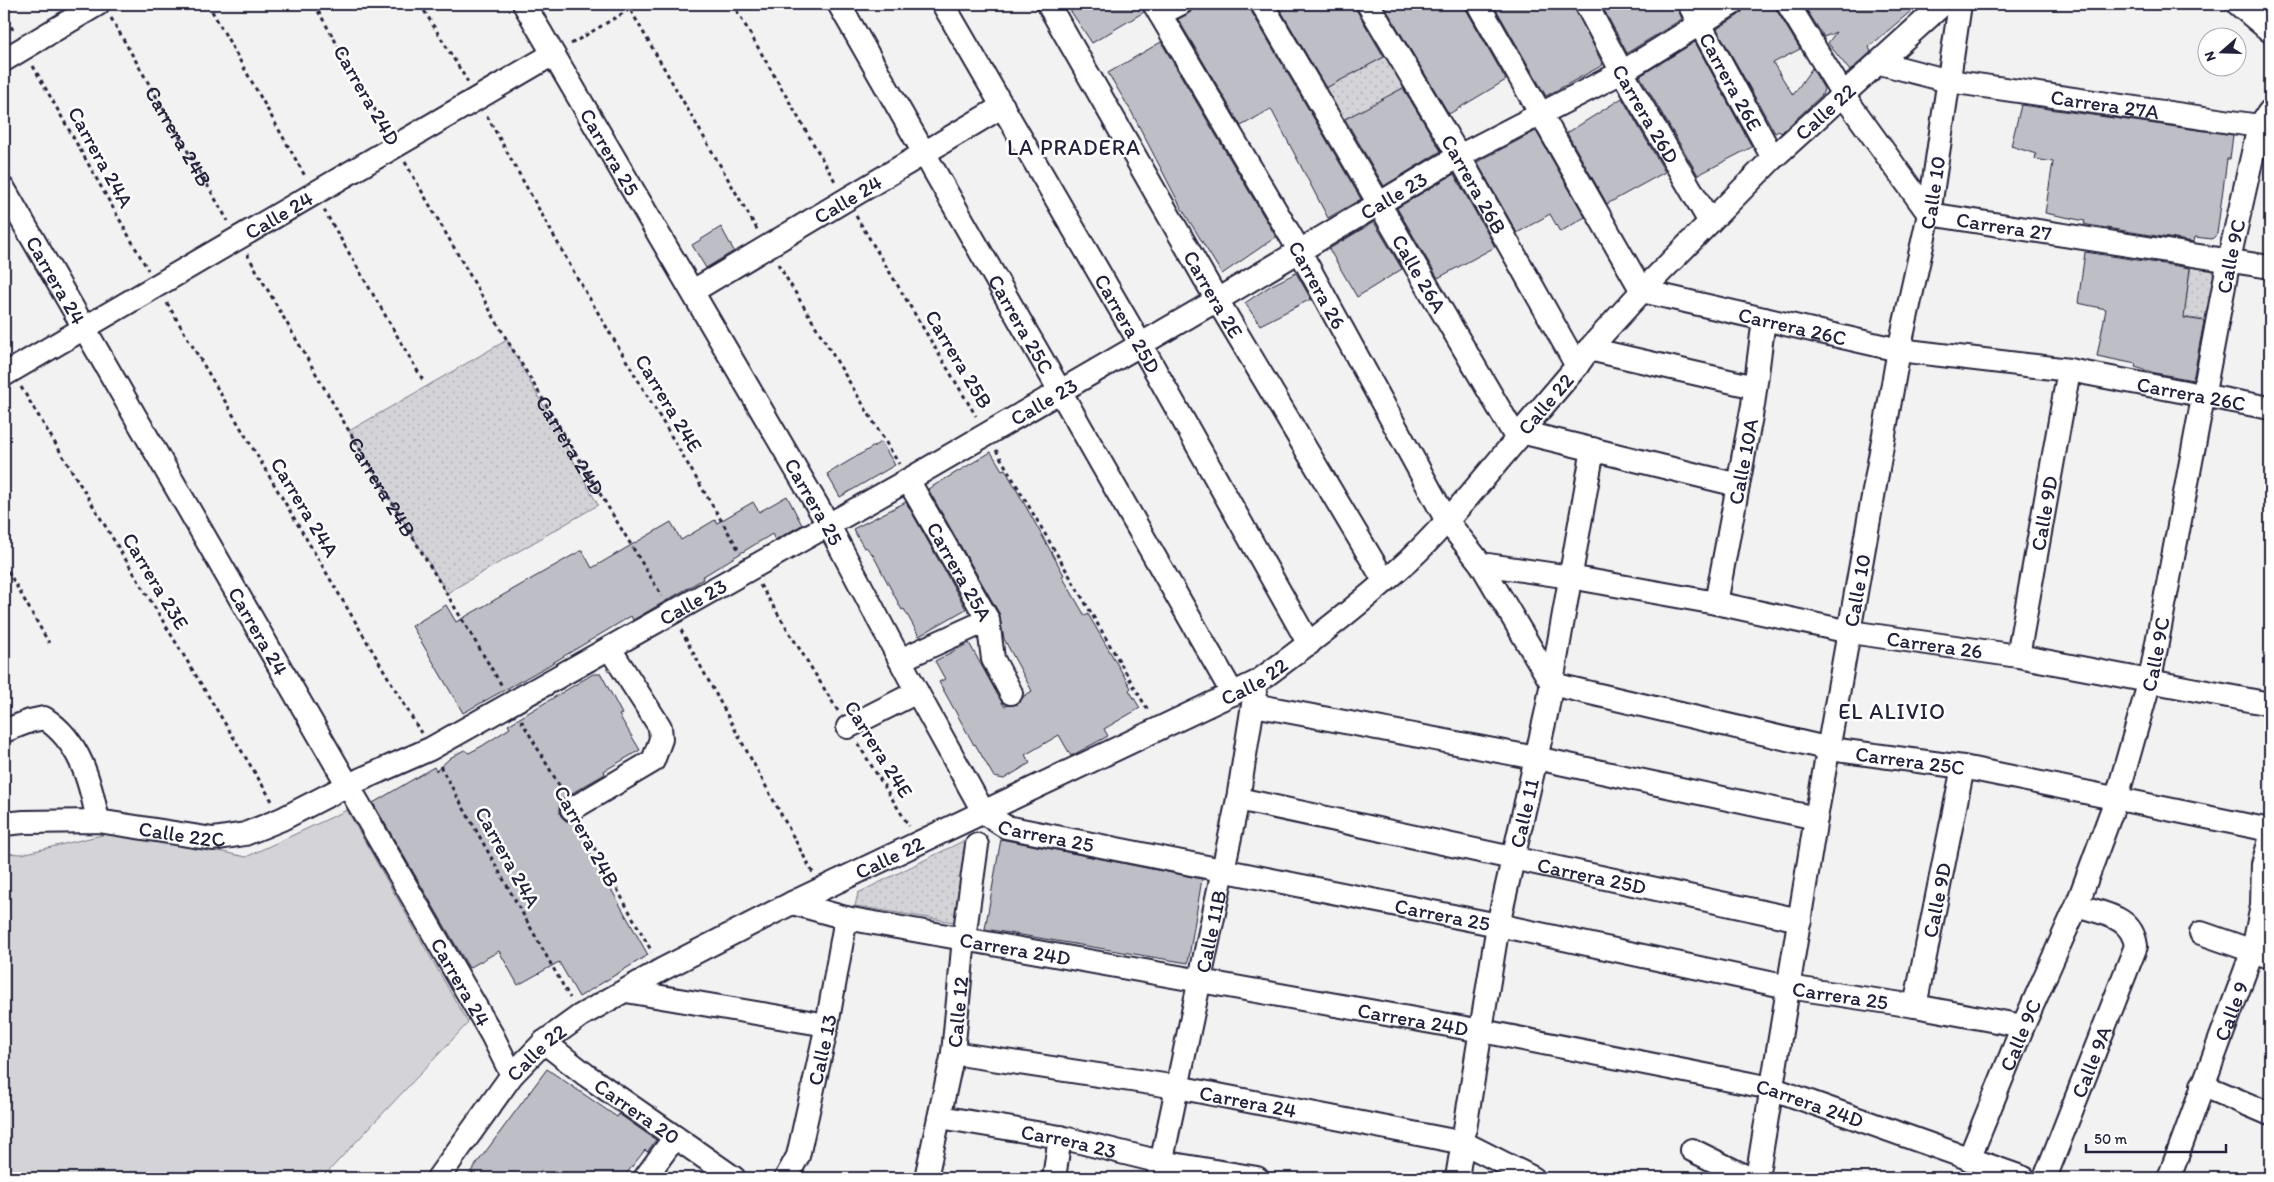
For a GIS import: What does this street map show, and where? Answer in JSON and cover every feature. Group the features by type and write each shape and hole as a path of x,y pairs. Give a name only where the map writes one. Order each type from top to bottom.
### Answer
{"street":[{"name":"Carrera 25","path":"524,4 828,524 984,813 1006,827 1498,925 1788,987 1915,1006 2023,1026"},
{"name":"Carrera 25C","path":"839,4 1062,391 1232,694"},
{"name":"Carrera 25D","path":"943,4 1142,345 1309,644"},
{"name":"Carrera 2E","path":"1048,4 1218,300 1384,580"},
{"name":"Calle 26A","path":"1262,4 1378,204 1519,435"},
{"name":"Carrera 26B","path":"1368,4 1583,358"},
{"path":"1478,4 1642,291"},
{"name":"Carrera 26D","path":"1586,4 1622,72 1710,222"},
{"name":"Calle 23","path":"348,786 430,749 673,614 1142,345 1459,156 1542,115 1622,72 1694,13 1732,4"},
{"name":"Carrera 27","path":"1788,4 1844,96 1930,214 2229,259 2270,267"},
{"name":"Calle 22","path":"438,1178 512,1075 544,1042 580,1016 626,992 662,970 792,904 1257,682 1309,644 1408,560 1447,521 1583,358 1642,291 1773,158 1844,96 1943,4"},
{"name":"Calle 10","path":"1757,1178 1816,818 1830,749 1899,350 1930,214 1960,4"},
{"path":"2238,4 2270,31"},
{"name":"Carrera 26","path":"1165,7 1447,521 1481,564 1552,684"},
{"path":"13,54 103,8"},
{"name":"Carrera 26E","path":"1694,13 1773,158"},
{"name":"Calle 24","path":"8,373 553,54"},
{"name":"Carrera 27A","path":"1880,63 1949,81 2265,119"},
{"name":"Calle 24","path":"692,291 1003,106"},
{"name":"Calle 9C","path":"1969,1159 2023,1026 2077,905 2117,797 2150,680 2229,259 2265,119"},
{"name":"Carrera 24","path":"4,189 492,1036 512,1075"},
{"name":"Carrera 26C","path":"1642,291 1899,350 2068,370 2270,408"},
{"name":"Calle 10A","path":"1716,603 1755,387 1764,319"},
{"path":"1583,358 1755,387"},
{"name":"Calle 9D","path":"2018,656 2068,370"},
{"path":"1519,435 1593,449 1738,485"},
{"name":"Calle 11","path":"1457,1178 1498,925 1552,684 1593,449"},
{"name":"Carrera 25A","path":"908,480 988,620 993,659 1011,693"},
{"name":"Carrera 26","path":"1481,564 1570,576 1716,603 1850,632 2018,656 2270,704"},
{"path":"900,660 988,620"},
{"path":"572,809 653,761 661,739 660,727 610,649"},
{"name":"Calle 11B","path":"1160,1170 1238,799 1257,682"},
{"name":"Carrera 25C","path":"1552,684 1830,749 1963,767 2117,797 2270,830"},
{"path":"848,727 917,692"},
{"path":"1254,705 1536,758 1816,818"},
{"path":"4,731 30,720 44,718 60,728 78,754 91,784 98,821"},
{"name":"Calle 9D","path":"1915,1006 1963,767"},
{"name":"Calle 22C","path":"4,824 98,821 213,839 245,834 282,819 348,786"},
{"name":"Carrera 25D","path":"1238,799 1800,920"},
{"name":"Calle 9","path":"2169,1178 2202,1085 2262,954 2263,864 2270,840"},
{"name":"Calle 12","path":"926,1178 953,1053 964,938 977,845"},
{"name":"Carrera 24D","path":"792,904 846,918 964,938 1199,983 1482,1032 1771,1088 2024,1178"},
{"name":"Calle 9A","path":"2045,1178 2136,946 2132,930 2124,921 2077,905"},
{"name":"Calle 13","path":"786,1178 798,1156 827,1026 846,918"},
{"path":"2201,933 2262,954"},
{"path":"626,992 827,1026"},
{"name":"Carrera 20","path":"544,1042 586,1075 734,1178"},
{"name":"Carrera 24","path":"953,1053 1177,1086 1464,1143 1533,1178"},
{"path":"2202,1085 2270,1114"},
{"name":"Carrera 23","path":"940,1117 1060,1137 1160,1170 1257,1178"},
{"path":"1054,1178 1060,1137"},
{"path":"645,1178 675,1138"},
{"path":"1692,1150 1749,1178"}],"path":[{"name":"Carrera 24D","path":"314,4 507,340 673,614 822,890"},
{"name":"Carrera 24E","path":"420,4 478,99 575,274 750,569 901,813"},
{"name":"Carrera 25B","path":"733,4 845,199 987,434 1159,730"},
{"name":"Carrera 24B","path":"103,8 349,431 512,704 662,970"},
{"path":"553,54 630,9"},
{"name":"Carrera 24A","path":"4,12 13,54 157,286 430,749 580,1016"},
{"name":"Carrera 23E","path":"8,373 282,819"},
{"path":"4,564 49,643"}],"shaded area":[{"path":"1388,55 1406,86 1374,105 1333,124 1318,92"},
{"path":"2192,261 2219,264 2212,321 2182,317"},
{"path":"507,340 598,505 447,593 349,431"},
{"path":"347,810 468,1023 322,1178 4,1178 4,853 22,854 123,830 246,857"},
{"path":"963,841 972,850 960,923 855,906 858,893"}],"building":[{"path":"1066,4 1141,4 1144,12 1092,43"},
{"path":"1193,4 1249,4 1251,11 1361,199 1328,218 1271,109 1241,126 1178,19 1191,12"},
{"path":"1277,4 1355,4 1357,11 1384,57 1326,88"},
{"path":"1383,4 1465,4 1467,11 1506,80 1449,114"},
{"path":"1493,4 1573,4 1603,65 1546,96"},
{"path":"1601,4 1676,4 1682,19 1627,53"},
{"path":"1745,4 1775,4 1777,11 1800,49 1773,63 1793,95 1812,68 1824,89 1822,95 1781,133 1779,131 1775,133 1717,29 1739,15"},
{"path":"1803,4 1919,4 1869,47 1871,52 1850,71 1828,43 1836,32 1824,37"},
{"path":"1161,42 1276,237 1222,274 1182,209 1131,111 1108,73"},
{"path":"1695,42 1752,147 1698,175 1640,76"},
{"path":"1403,88 1441,151 1384,186 1345,119"},
{"path":"1622,98 1665,172 1607,204 1567,133"},
{"path":"2021,105 2233,135 2230,159 2227,159 2217,234 2212,239 2195,237 2194,242 2088,225 2084,224 2085,221 2045,213 2053,162 2035,159 2036,154 2011,146"},
{"path":"1536,131 1585,217 1560,232 1550,214 1517,233 1477,162"},
{"path":"1454,174 1495,247 1438,278 1397,208"},
{"path":"1374,222 1402,269 1357,297 1329,249"},
{"path":"721,227 734,251 706,268 692,245"},
{"path":"2085,252 2190,268 2184,318 2204,321 2193,380 2155,373 2135,367 2136,364 2097,356 2106,309 2078,303"},
{"path":"1296,273 1311,299 1260,325 1245,303 1270,286"},
{"path":"881,442 895,465 840,497 827,474"},
{"path":"991,452 1002,470 1005,469 1064,575 1062,576 1085,616 1088,614 1131,688 1129,690 1140,708 1104,729 1108,736 1071,756 1059,735 1025,755 1030,763 1004,779 994,777 974,745 939,682 945,679 935,661 969,643 1004,706 1018,704 1024,696 1032,691 1004,639 999,613 928,489"},
{"path":"787,496 802,525 775,540 772,534 702,577 703,579 633,620 631,616 544,668 463,713 412,626 446,605 456,622 582,550 592,568 671,522 681,540 715,520 717,523 753,502 759,512"},
{"path":"906,502 966,609 919,636 904,609 902,610 873,555 866,547 864,548 853,529"},
{"path":"593,674 601,674 622,714 619,715 640,750 604,771 605,774 560,800 559,810 561,816 566,821 573,822 648,955 579,997 559,962 518,985 499,951 469,968 373,803 434,767 436,771 450,758 464,750 469,753 482,746 510,728 508,725"},
{"path":"1001,839 1202,879 1188,963 985,929"},
{"path":"547,1069 617,1117 619,1114 656,1140 647,1152 645,1150 623,1178 466,1178"}],"district":[{"name":"LA PRADERA","path":"1074,147"},
{"name":"EL ALIVIO","path":"1892,711"}]}
